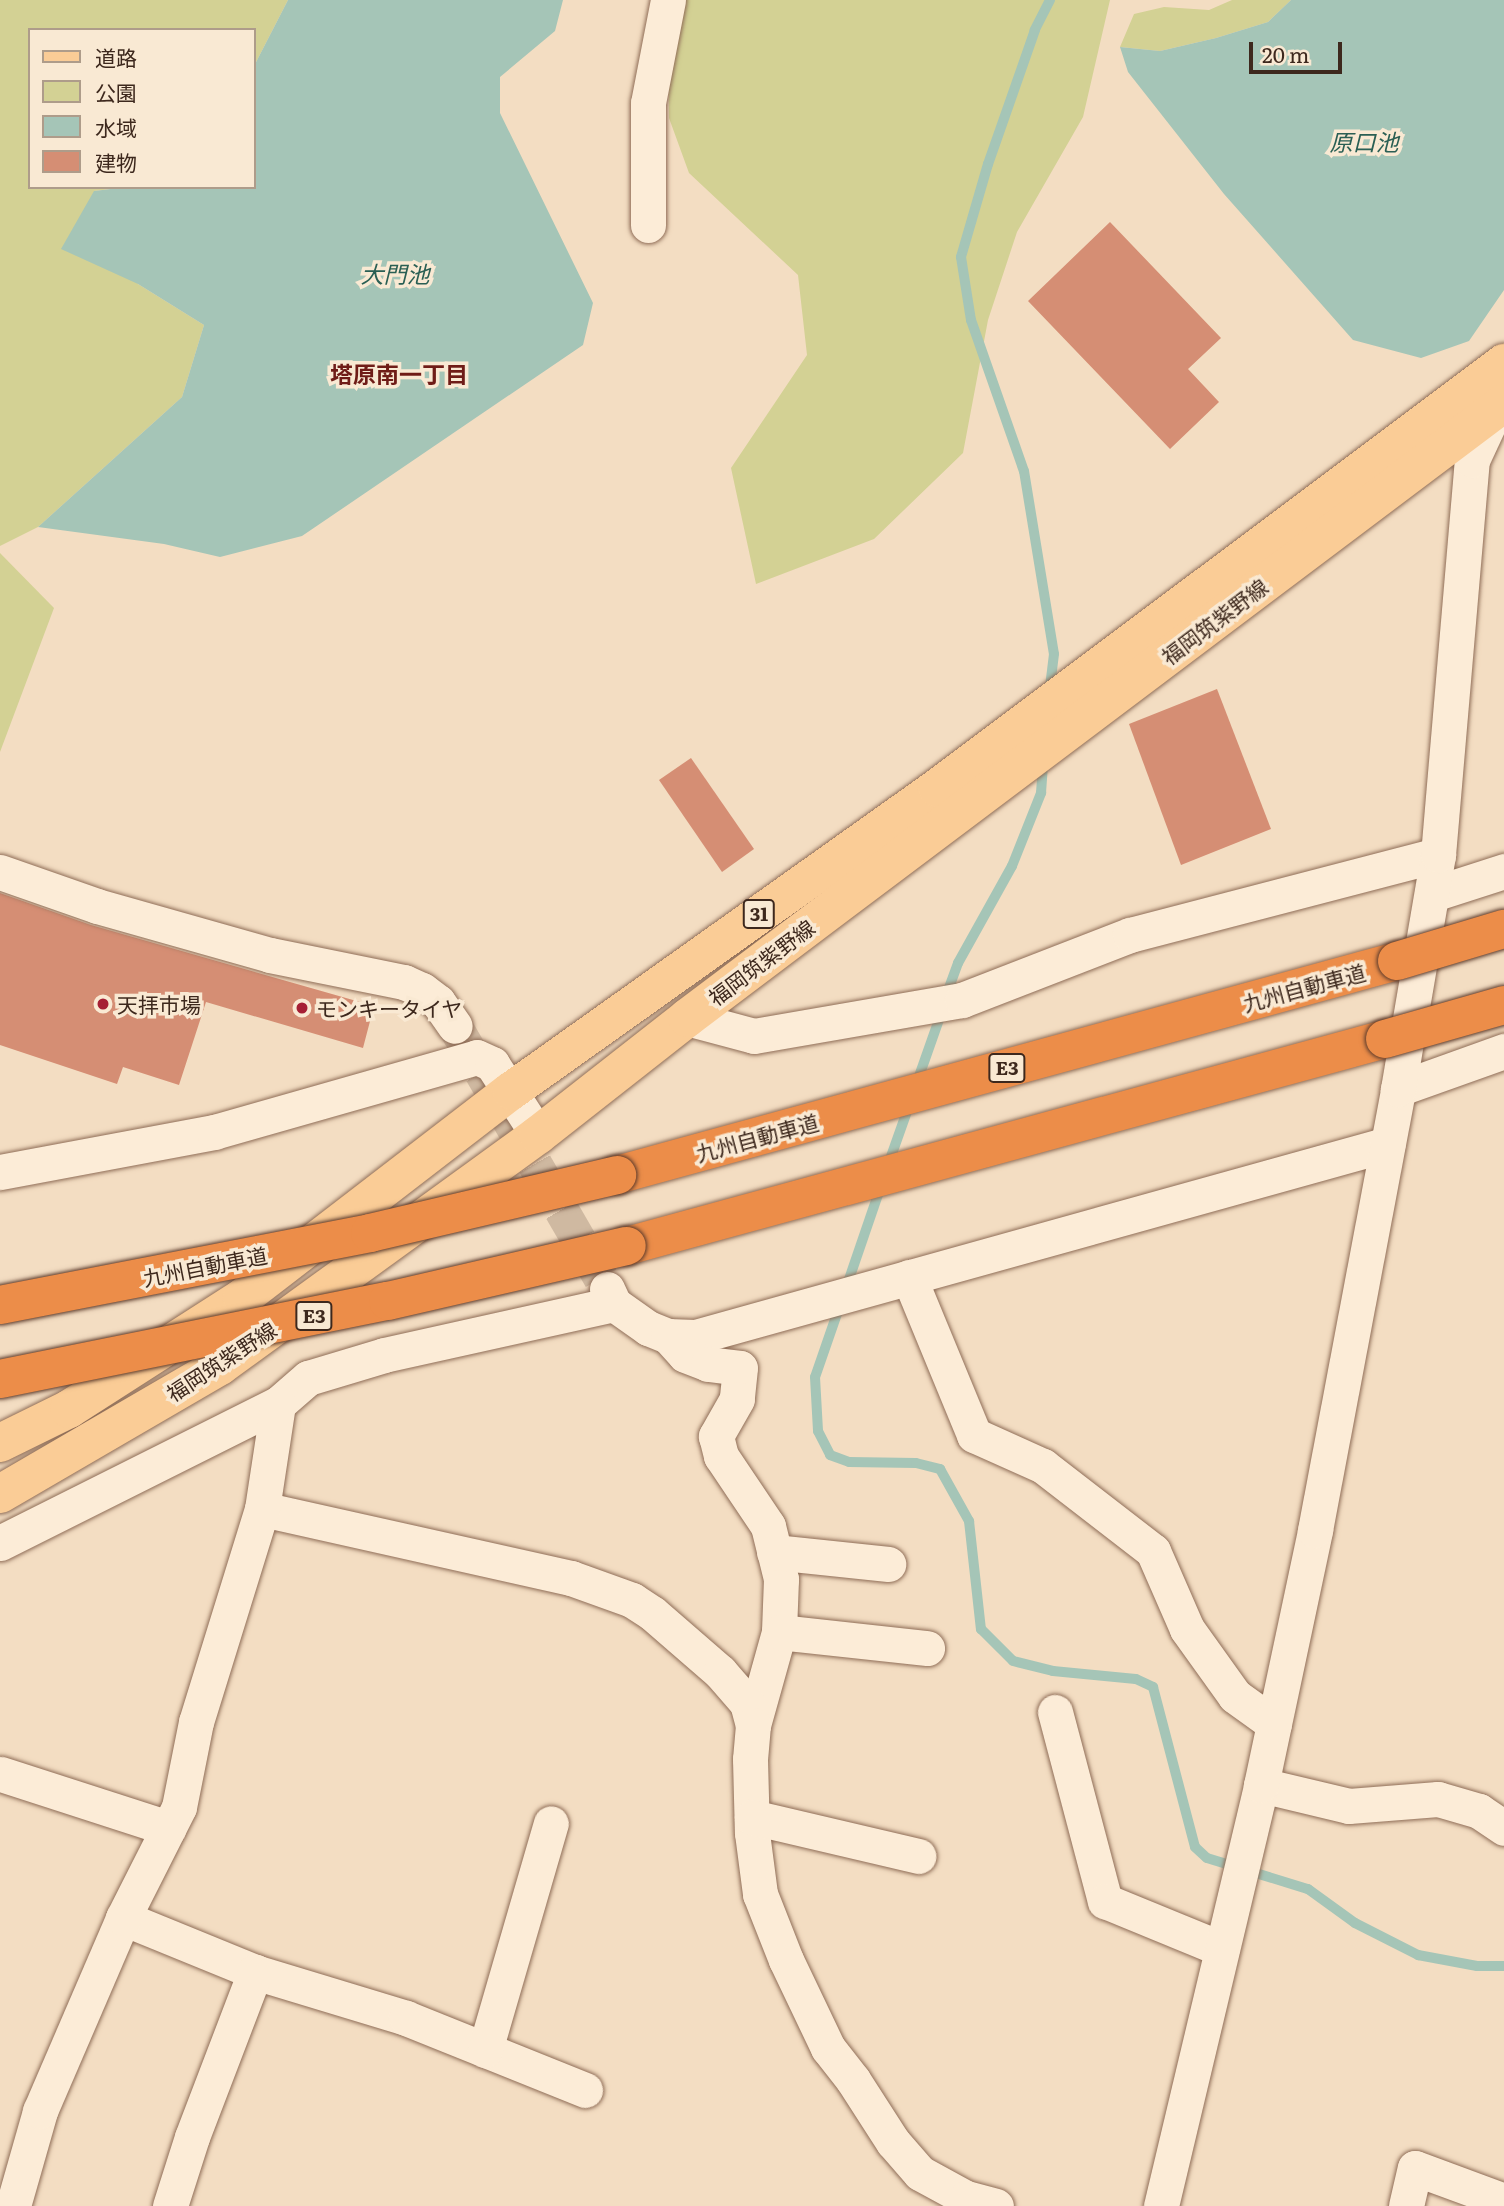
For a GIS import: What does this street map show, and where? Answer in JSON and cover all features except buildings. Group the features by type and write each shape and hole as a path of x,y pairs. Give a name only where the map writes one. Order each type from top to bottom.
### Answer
{"highway":[{"name":"九州自動車道","path":"0,1306 370,1234 617,1175 1397,961 1504,929"},
{"name":"E3","path":"0,1379 388,1301 627,1246 1504,1005"}],"main road":[{"name":"福岡筑紫野線","path":"0,1443 69,1409 242,1298 511,1091 937,788 1504,363"},
{"name":"福岡筑紫野線","path":"0,1494 220,1366 538,1135 687,1018 1501,403"}],"street":[{"path":"648,225 648,103 668,0"},
{"path":"1161,2206 1261,1786 1315,1531 1388,1144 1438,855 1472,460 1501,403"},
{"path":"687,1018 754,1036 962,1000 1130,935 1438,855"},
{"path":"1433,894 1504,870"},
{"path":"0,872 97,906 270,955 404,982 422,990 438,1002 455,1027"},
{"path":"1398,1089 1504,1051"},
{"path":"0,1172 214,1132 477,1057 492,1063 538,1135"},
{"path":"0,1543 278,1404 308,1378 384,1355 611,1296 648,1328 668,1336 695,1337 1388,1144"},
{"path":"909,1277 974,1435 1043,1466 1153,1551 1187,1629 1235,1696 1274,1724"},
{"path":"668,1336 685,1355 708,1364 740,1368 737,1399 716,1436 721,1456 768,1526 781,1579 779,1632 753,1725 750,1759 752,1817 760,1894 786,1960 828,2048 853,2080 893,2142 920,2173 967,2198 996,2206"},
{"path":"13,2206 40,2111 123,1918 179,1807 196,1722 262,1509 278,1404"},
{"path":"262,1509 570,1578 632,1601 652,1613 720,1672 747,1703 753,1725"},
{"path":"774,1552 888,1564"},
{"path":"779,1632 927,1648"},
{"path":"1055,1712 1105,1901 1222,1949"},
{"path":"1,1774 168,1828"},
{"path":"1261,1786 1349,1807 1438,1799 1479,1811 1504,1828"},
{"path":"752,1817 918,1856"},
{"path":"485,2050 551,1823"},
{"path":"123,1918 255,1972 406,2018 585,2090"},
{"path":"170,2206 192,2137 255,1972"},
{"path":"1406,2206 1415,2168 1504,2201"}],"green space":[{"path":"0,0 288,0 256,62 256,28 28,28 28,189 110,189 94,191 138,284 204,325 182,397 38,527 0,546"},
{"path":"667,0 1110,0 1083,117 1017,232 988,320 963,453 874,539 756,584 731,468 807,355 798,275 689,173 669,118"},
{"path":"1232,0 1291,0 1268,22 1216,38 1160,51 1120,47 1134,14 1164,7 1209,10"},
{"path":"0,553 54,608 0,752"}],"water":[{"name":"大門池","path":"288,0 563,0 555,31 500,77 500,113 593,303 583,345 302,536 220,557 164,544 38,527 182,397 204,325 138,284 61,249 94,191 256,189 256,62"},
{"name":"原口池","path":"1291,0 1504,0 1504,290 1469,341 1421,358 1353,340 1224,194 1128,72 1120,47 1160,51 1216,38 1268,22"}],"waterway":[{"path":"1050,0 1035,30 988,164 961,257 971,320 1024,471 1054,654 1050,689"},
{"path":"946,996 958,963 1012,866 1041,793 1043,763"},
{"path":"917,1082 942,1011"},
{"path":"888,1165 910,1103"},
{"path":"846,1288 881,1186"},
{"path":"840,1305 815,1377 818,1431 830,1455 849,1462 916,1463 940,1469 969,1521 981,1629 1013,1661 1053,1671 1136,1679 1153,1687 1195,1847 1207,1858 1308,1889 1355,1923 1418,1955 1477,1966 1504,1966"}],"tunnel":[{"path":"455,1026 601,1278"}],"place":[{"name":"天拝市場","path":"103,1004"},
{"name":"モンキータイヤ","path":"302,1008"}],"district":[{"name":"塔原南一丁目","path":"399,373"}]}
